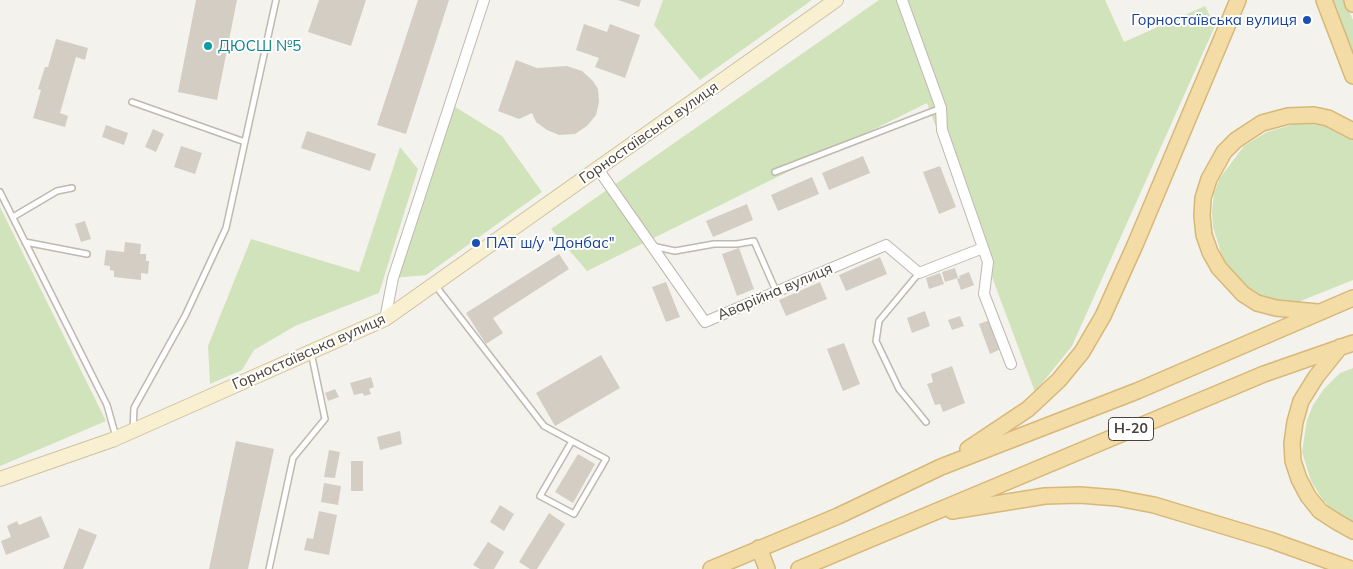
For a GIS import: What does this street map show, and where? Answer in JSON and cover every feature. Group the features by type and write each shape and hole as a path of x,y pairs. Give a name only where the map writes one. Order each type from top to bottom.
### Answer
{"main road":[{"name":"Горностаївська вулиця","path":"0,479 116,438 385,319 836,0"},
{"path":"941,467 1028,409 1059,380 1082,352 1103,316 1135,245 1238,0"},
{"path":"1324,0 1353,76"},
{"path":"1352,0 1353,4"},
{"path":"1319,312 1276,308 1257,303 1243,294 1219,268 1210,252 1204,235 1203,198 1209,179 1224,152 1236,140 1262,123 1288,116 1314,115 1328,118 1353,131"},
{"name":"Н-20","path":"711,569 838,516 941,467 1137,391 1353,298"},
{"path":"1347,345 1316,378 1301,401 1292,443 1293,461 1299,479 1308,496 1320,511 1353,531"},
{"name":"Н-20","path":"798,569 1264,374 1347,345"},
{"path":"923,516 1044,496 1080,495 1116,498 1154,505 1261,537 1351,569"},
{"path":"758,548 767,569"}],"street":[{"path":"385,319 392,278 484,0"},
{"path":"902,0 942,108 942,130 988,262 984,294 1011,364"},
{"name":"Аварійна вулиця","path":"598,169 705,322 886,245 919,273"},
{"path":"919,273 983,248"}],"lane":[{"path":"133,430 134,408 185,316 226,228 276,0"},
{"path":"132,102 245,142"},
{"path":"775,172 942,108"},
{"path":"13,218 57,191 72,188"},
{"path":"0,192 107,405 116,438"},
{"path":"652,246 675,251 714,244 737,244 754,241 776,291"},
{"path":"25,242 86,254"},
{"path":"919,273 879,321 876,341 899,389 926,422"},
{"path":"435,284 544,426 606,459 574,514 540,496 572,441"},
{"path":"269,569 293,458 325,419 311,352"}],"green space":[{"path":"663,0 812,0 700,80 654,25"},
{"path":"879,0 1105,0 1124,42 1205,6 1215,26 1072,346 1035,392 927,103 587,271 551,229"},
{"path":"1333,0 1344,0 1353,20 1353,64 1332,2"},
{"path":"449,103 502,136 542,192 426,275 393,278"},
{"path":"1295,124 1330,126 1353,139 1353,280 1293,304 1264,299 1241,283 1223,259 1213,227 1212,212 1214,193 1220,178 1244,146 1267,132"},
{"path":"400,147 418,169 379,293 295,326 254,350 242,370 210,384 208,346 251,239 359,272"},
{"path":"0,207 106,421 0,466"},
{"path":"1353,368 1353,524 1336,514 1323,500 1311,481 1302,452 1307,420 1313,405 1324,389 1340,373"}],"building":[{"name":"ДЮСШ №5","path":"196,0 237,0 217,100 178,92"},
{"path":"319,0 366,0 351,46 308,32"},
{"path":"418,0 449,0 406,134 377,125"},
{"path":"618,0 641,0 639,7"},
{"path":"584,24 607,32 610,24 640,35 625,78 595,67 599,58 576,50"},
{"path":"56,39 88,48 85,60 76,57 60,113 68,116 65,127 33,118 41,90 38,89 45,67 48,67"},
{"path":"516,60 537,68 567,66 582,71 593,81 598,89 599,102 596,115 587,126 575,134 559,135 547,130 536,122 532,113 519,119 498,111"},
{"path":"106,125 128,133 124,145 102,137"},
{"path":"153,129 164,134 156,152 145,147"},
{"path":"307,131 376,154 370,171 301,148"},
{"path":"181,146 202,153 195,174 174,167"},
{"path":"863,156 870,173 829,190 822,173"},
{"path":"940,166 956,207 939,214 923,172"},
{"path":"812,177 819,194 778,211 771,195"},
{"path":"747,204 753,220 713,237 706,221"},
{"path":"85,221 91,239 81,242 75,224"},
{"path":"125,242 141,244 140,254 146,254 146,261 149,261 148,274 141,273 141,280 114,277 114,271 110,270 110,266 104,265 106,250 124,252"},
{"path":"739,248 754,289 737,296 722,254"},
{"path":"559,254 569,269 493,318 503,333 486,344 466,313"},
{"path":"880,257 887,274 846,291 839,275"},
{"path":"955,268 958,278 945,282 942,272"},
{"path":"969,272 974,285 961,290 957,279 960,278 959,276"},
{"path":"940,273 944,284 929,289 926,278"},
{"path":"666,282 680,317 666,322 652,287"},
{"path":"820,282 827,299 786,316 779,300"},
{"path":"925,311 930,326 912,333 907,318"},
{"path":"960,316 964,326 952,330 948,320"},
{"path":"990,320 1001,349 990,354 979,324"},
{"path":"844,343 860,384 843,391 827,349"},
{"path":"601,355 620,388 555,426 536,393"},
{"path":"952,366 965,403 943,412 940,404 935,405 927,384 933,382 931,374"},
{"path":"371,377 374,387 369,389 371,394 364,396 363,393 354,395 350,383"},
{"path":"335,389 339,397 328,401 325,393"},
{"path":"400,431 402,444 380,450 377,437"},
{"path":"236,441 274,449 248,569 209,569"},
{"path":"329,450 340,452 335,478 324,477"},
{"path":"578,454 595,464 573,503 555,492"},
{"path":"351,461 363,461 363,491 351,491"},
{"path":"324,483 341,486 338,505 321,502"},
{"path":"500,505 514,514 504,531 490,522"},
{"path":"319,511 337,515 329,555 304,550 307,538 313,539"},
{"path":"549,513 565,524 537,569 530,569 519,562"},
{"path":"41,516 50,537 6,555 1,541 11,537 7,526 17,521 19,525"},
{"path":"79,528 97,535 83,569 63,569"},
{"path":"488,542 504,552 494,569 480,569 473,565"}],"place":[{"name":"Горностаївська вулиця","path":"1307,20"},
{"name":"ДЮСШ №5","path":"208,46"},
{"name":"ПАТ ш/у \"Донбас\"","path":"476,243"}]}
